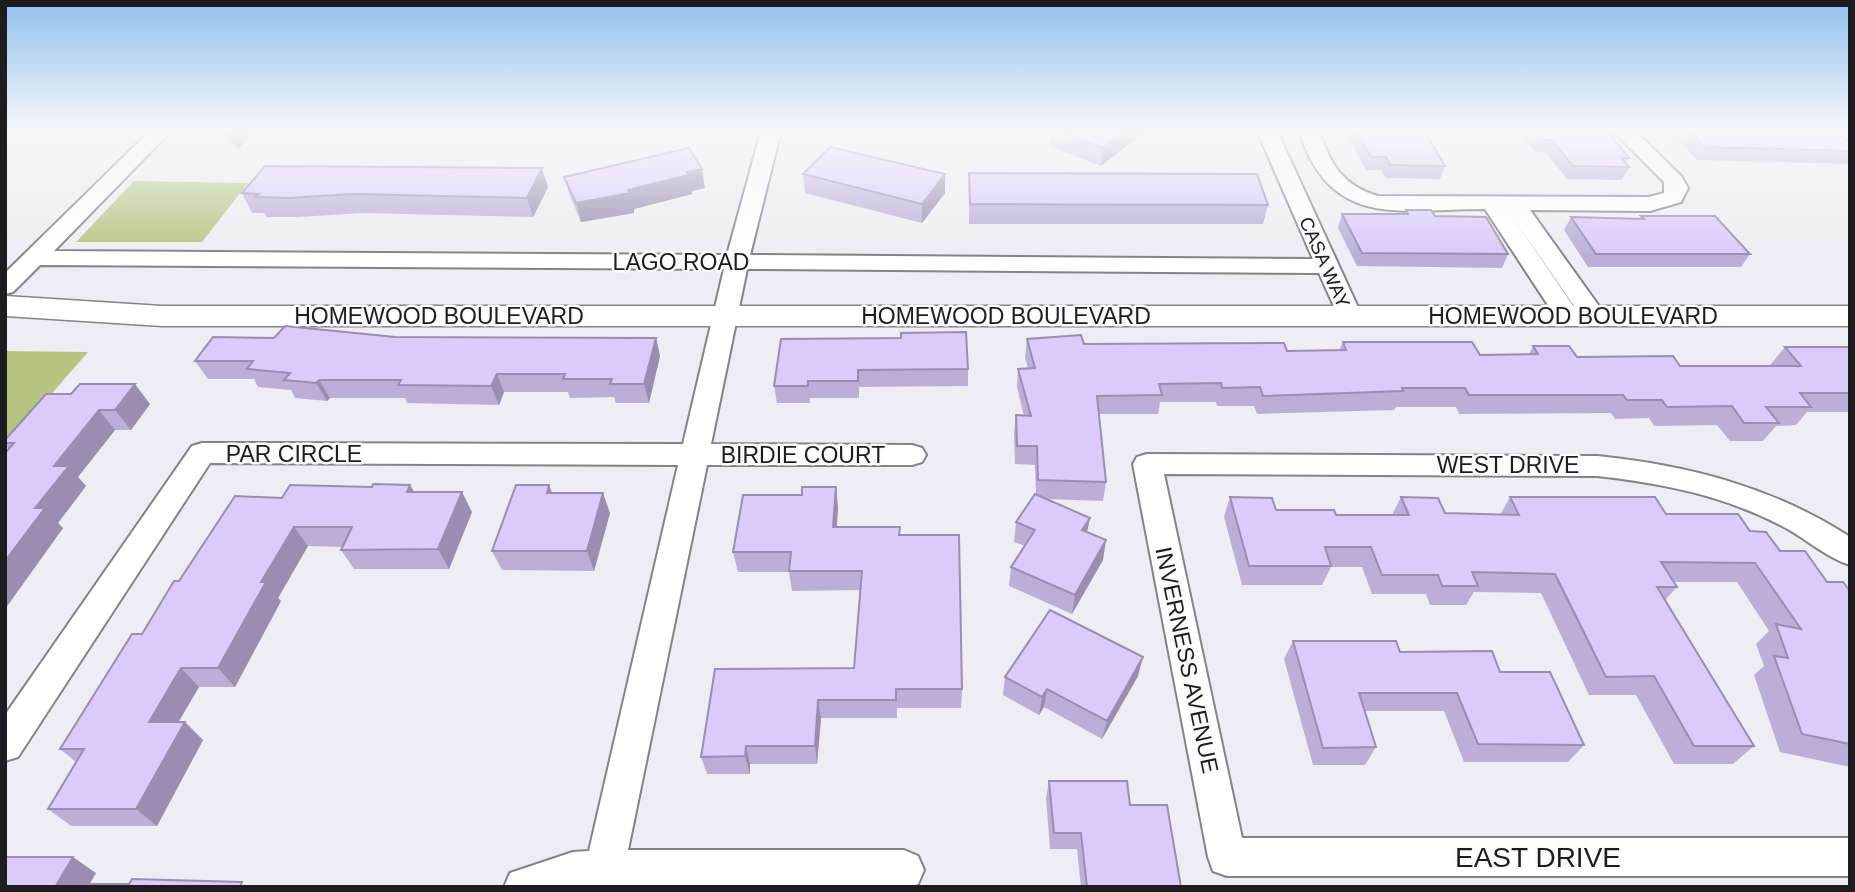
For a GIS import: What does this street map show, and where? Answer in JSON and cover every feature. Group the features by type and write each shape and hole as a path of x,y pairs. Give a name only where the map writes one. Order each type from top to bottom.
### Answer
{"street":[{"path":"5,287 120,173"},
{"path":"604,869 737,262 760,173"},
{"name":"CASA WAY","path":"1285,173 1350,316"},
{"path":"1327,173 1335,184 1353,195 1377,202 1503,204 1650,204 1673,197 1677,188 1666,173"},
{"path":"1503,204 1581,316"},
{"name":"LAGO ROAD","path":"35,258 1326,265"},
{"name":"HOMEWOOD BOULEVARD","path":"5,306 162,316"},
{"name":"HOMEWOOD BOULEVARD","path":"5,323 162,316 1850,316"},
{"name":"PAR CIRCLE","path":"5,745 202,453 695,455"},
{"name":"BIRDIE COURT","path":"695,455 912,455"},
{"name":"WEST DRIVE","path":"1147,464 1597,466 1651,471 1698,481 1753,499 1798,521 1850,553"},
{"name":"INVERNESS AVENUE","path":"1147,464 1227,857"},
{"name":"EAST DRIVE","path":"1227,857 1850,857"},
{"path":"524,887 573,872 604,869 904,870"}],"green space":[{"path":"134,181 248,183 202,242 76,242"},
{"path":"5,351 88,352 5,447"}],"building":[{"path":"259,173 540,173 527,198 353,194 288,198 255,197 259,194 242,193"},
{"path":"583,173 687,173 689,175 628,190 630,193 576,203 564,177"},
{"path":"939,173 945,174 922,204 803,174"},
{"path":"969,173 1257,174 1268,205 970,204"},
{"path":"1406,210 1431,210 1435,216 1486,217 1508,254 1362,253 1342,214 1408,214"},
{"path":"1641,216 1715,216 1750,254 1596,254 1571,217 1644,219"},
{"path":"285,326 395,337 656,338 644,384 610,384 612,379 563,379 565,374 497,374 491,386 398,385 401,380 319,380 316,383 284,380 290,373 247,369 253,361 195,361 213,337 274,338"},
{"path":"966,332 968,369 858,370 858,381 808,381 808,386 774,386 781,339 901,338 901,333"},
{"path":"1081,335 1084,344 1284,343 1287,351 1346,350 1343,342 1472,342 1480,355 1538,354 1533,346 1569,346 1577,357 1673,356 1680,366 1801,366 1785,347 1850,347 1850,393 1800,393 1811,407 1766,407 1779,423 1744,423 1732,406 1667,407 1662,400 1627,400 1623,395 1469,395 1465,388 1402,388 1403,391 1263,396 1260,387 1222,388 1221,383 1159,384 1162,395 1097,396 1106,482 1038,480 1037,446 1017,446 1016,415 1031,416 1018,369 1035,368 1027,339"},
{"path":"80,384 135,384 115,410 99,410 54,466 69,466 35,508 45,508 5,561 5,453 14,443 5,443 5,440 46,394 71,394"},
{"path":"373,484 410,485 407,492 462,492 438,549 341,550 352,527 294,527 261,582 266,582 218,668 181,668 149,722 185,722 136,809 48,809 84,749 60,749 132,634 142,634 174,581 179,581 235,496 282,498 290,485 372,487"},
{"path":"516,485 549,485 547,493 603,493 587,551 492,551"},
{"path":"802,487 836,487 833,527 900,527 899,535 959,535 962,689 896,689 896,700 818,700 815,746 746,746 745,756 701,757 715,669 854,668 862,571 789,571 791,552 733,552 743,495 802,495"},
{"path":"1035,494 1090,518 1082,530 1106,540 1075,595 1011,567 1035,530 1016,522"},
{"path":"1230,497 1272,498 1276,510 1334,510 1336,515 1409,515 1401,497 1438,498 1445,513 1519,515 1510,497 1655,497 1666,514 1738,514 1750,531 1766,532 1780,551 1805,551 1827,582 1843,582 1850,591 1850,744 1802,734 1774,656 1788,658 1776,624 1801,629 1755,563 1661,562 1677,587 1657,587 1754,746 1694,746 1654,676 1606,677 1555,574 1472,572 1478,586 1442,586 1438,575 1382,575 1371,547 1325,547 1331,566 1249,566"},
{"path":"1050,610 1143,657 1107,721 1047,689 1042,697 1005,677"},
{"path":"1293,641 1396,641 1400,652 1492,651 1500,672 1550,672 1584,745 1478,744 1457,693 1359,693 1376,747 1323,748"},
{"path":"1049,781 1127,781 1130,805 1167,805 1181,887 1087,887 1081,833 1054,833"},
{"path":"5,857 73,857 57,884 129,884 132,879 242,882 240,887 5,887"}]}
